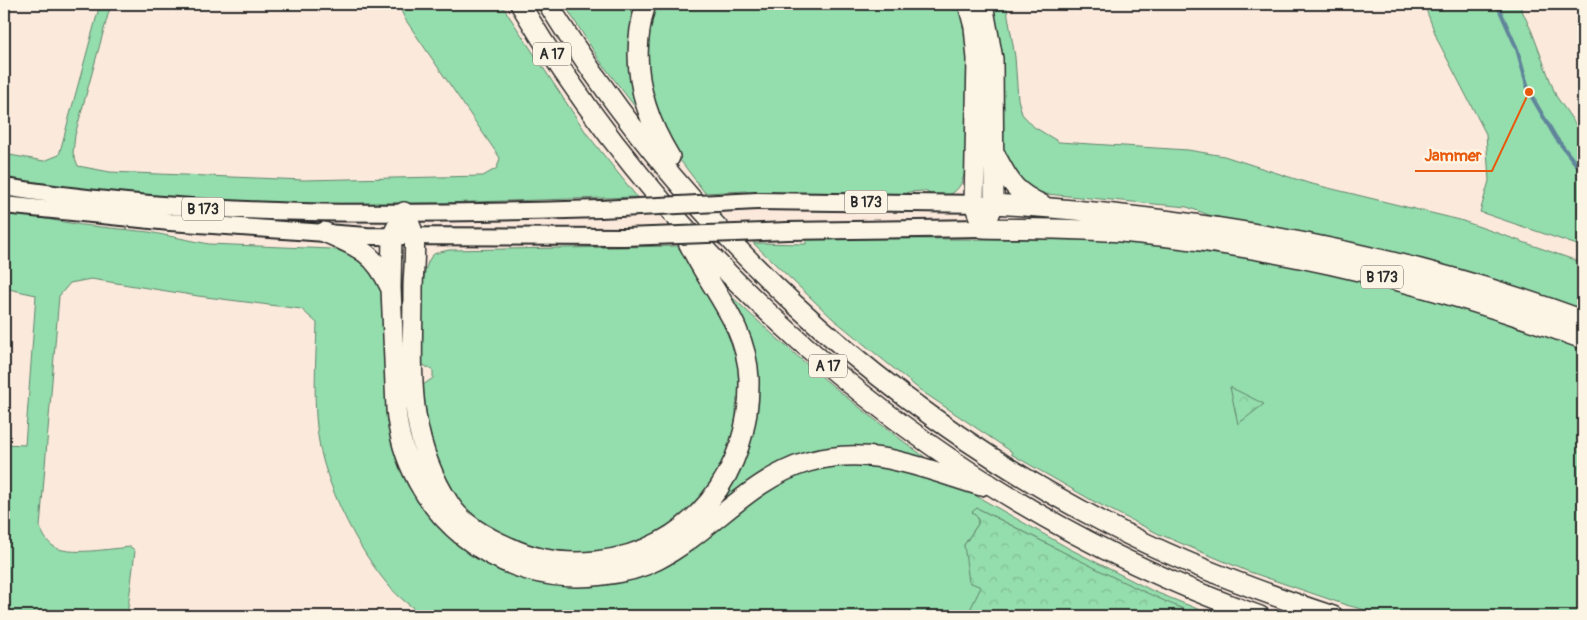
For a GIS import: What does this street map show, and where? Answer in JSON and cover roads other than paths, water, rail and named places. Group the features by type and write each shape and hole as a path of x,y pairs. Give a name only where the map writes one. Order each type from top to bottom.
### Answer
{"highway":[{"name":"A 17","path":"520,4 612,139 676,216 730,275 809,350 905,426 1001,492 1133,563 1260,616"},
{"name":"A 17","path":"548,4 628,121 678,182 745,256 832,340 873,374 977,448 1064,500 1160,550 1272,596 1333,616"},
{"path":"646,4 639,31 639,86 657,136 672,160 678,182"},
{"path":"968,4 974,26 977,59 974,204 983,228"},
{"path":"983,4 994,59 994,204 983,228"},
{"path":"994,153 1013,186 1024,196 1049,208"},
{"name":"B 173","path":"994,204 1186,222 1318,244 1448,276 1583,320"},
{"path":"404,212 414,236 413,394 419,438 428,462 452,507 484,535 519,552 539,558 584,562 622,557 644,550 667,539 687,524 712,498 726,477 735,459 746,425 748,376 743,348 727,306 691,252 676,216"},
{"path":"404,212 392,236 391,288 397,428 413,475 426,498 443,519 463,538 482,551 522,569 566,577 590,577 636,568 655,561 677,549 769,481 798,466 827,458 861,455 899,460 1001,492"},
{"name":"B 173","path":"983,228 1131,233 1291,257 1349,269 1455,296 1583,339"},
{"path":"324,232 362,248 382,270 391,288"}],"main road":[{"name":"B 173","path":"4,187 119,202 201,209 404,212 600,208 757,201 994,204"},
{"name":"B 173","path":"4,205 170,222 392,236 624,237 788,231 983,228"}],"waterway":[{"path":"1497,4 1517,49 1529,92 1556,138 1583,173"}],"place":[{"name":"Jammer","path":"1529,92"}]}
